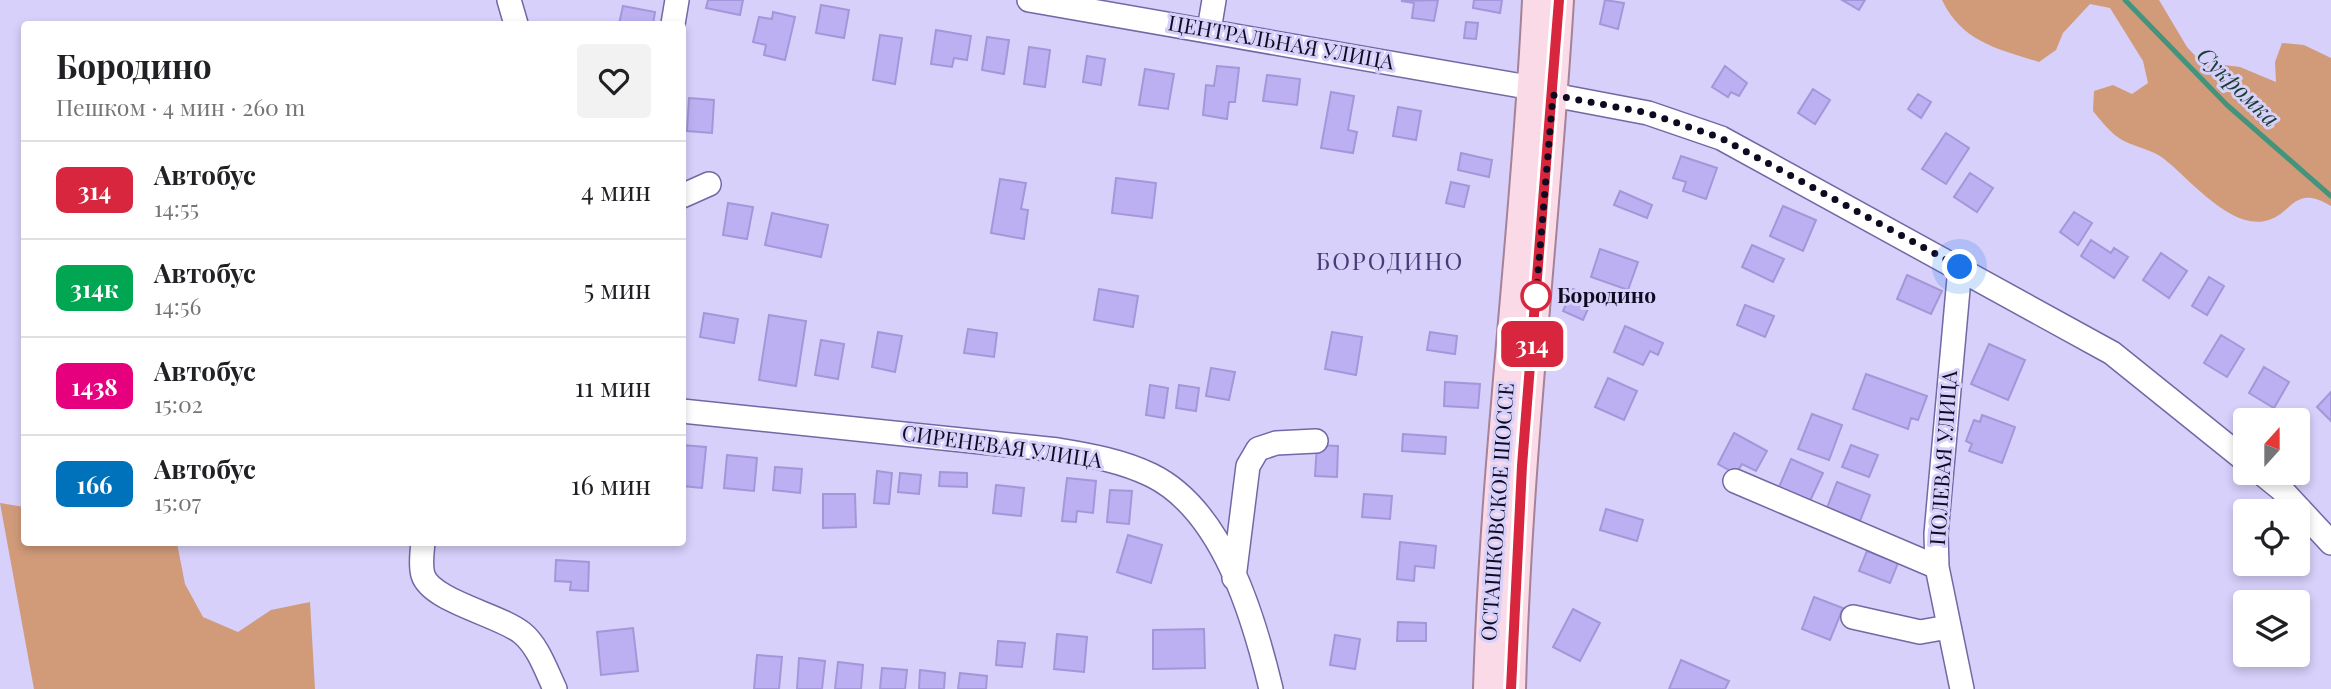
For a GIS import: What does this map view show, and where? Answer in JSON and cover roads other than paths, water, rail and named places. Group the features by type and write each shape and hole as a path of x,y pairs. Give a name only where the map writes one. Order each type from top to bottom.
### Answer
{"main road":[{"name":"ОСТАШКОВСКОЕ ШОССЕ","path":"1511,689 1543,91 1537,0"},
{"name":"ОСТАШКОВСКОЕ ШОССЕ","path":"1488,689 1503,412 1543,91 1559,0"}],"street":[{"path":"509,0 515,21"},
{"path":"674,21 677,0"},
{"name":"ЦЕНТРАЛЬНАЯ УЛИЦА","path":"1029,0 1543,91 1648,113 1721,138 1960,267 2112,353 2233,450"},
{"path":"1209,30 1214,0"},
{"path":"686,194 709,184"},
{"name":"ПОЛЕВАЯ УЛИЦА","path":"1960,267 1936,534 1937,567 1962,689"},
{"name":"СИРЕНЕВАЯ УЛИЦА","path":"686,411 1058,450 1119,464 1153,476 1173,490 1221,548 1254,621 1271,689"},
{"path":"1234,578 1248,466 1258,449 1276,443 1317,441"},
{"path":"1735,481 1937,567"},
{"path":"2276,485 2331,543"},
{"path":"423,546 422,568 427,583 444,595 523,634 535,647 555,689"},
{"path":"1853,617 1920,632 1948,627"}],"waterway":[{"name":"Сукромка","path":"2125,0 2227,105 2331,196"}],"place":[{"name":"Бородино","path":"1536,296"}],"district":[{"name":"БОРОДИНО","path":"1390,262"}]}
